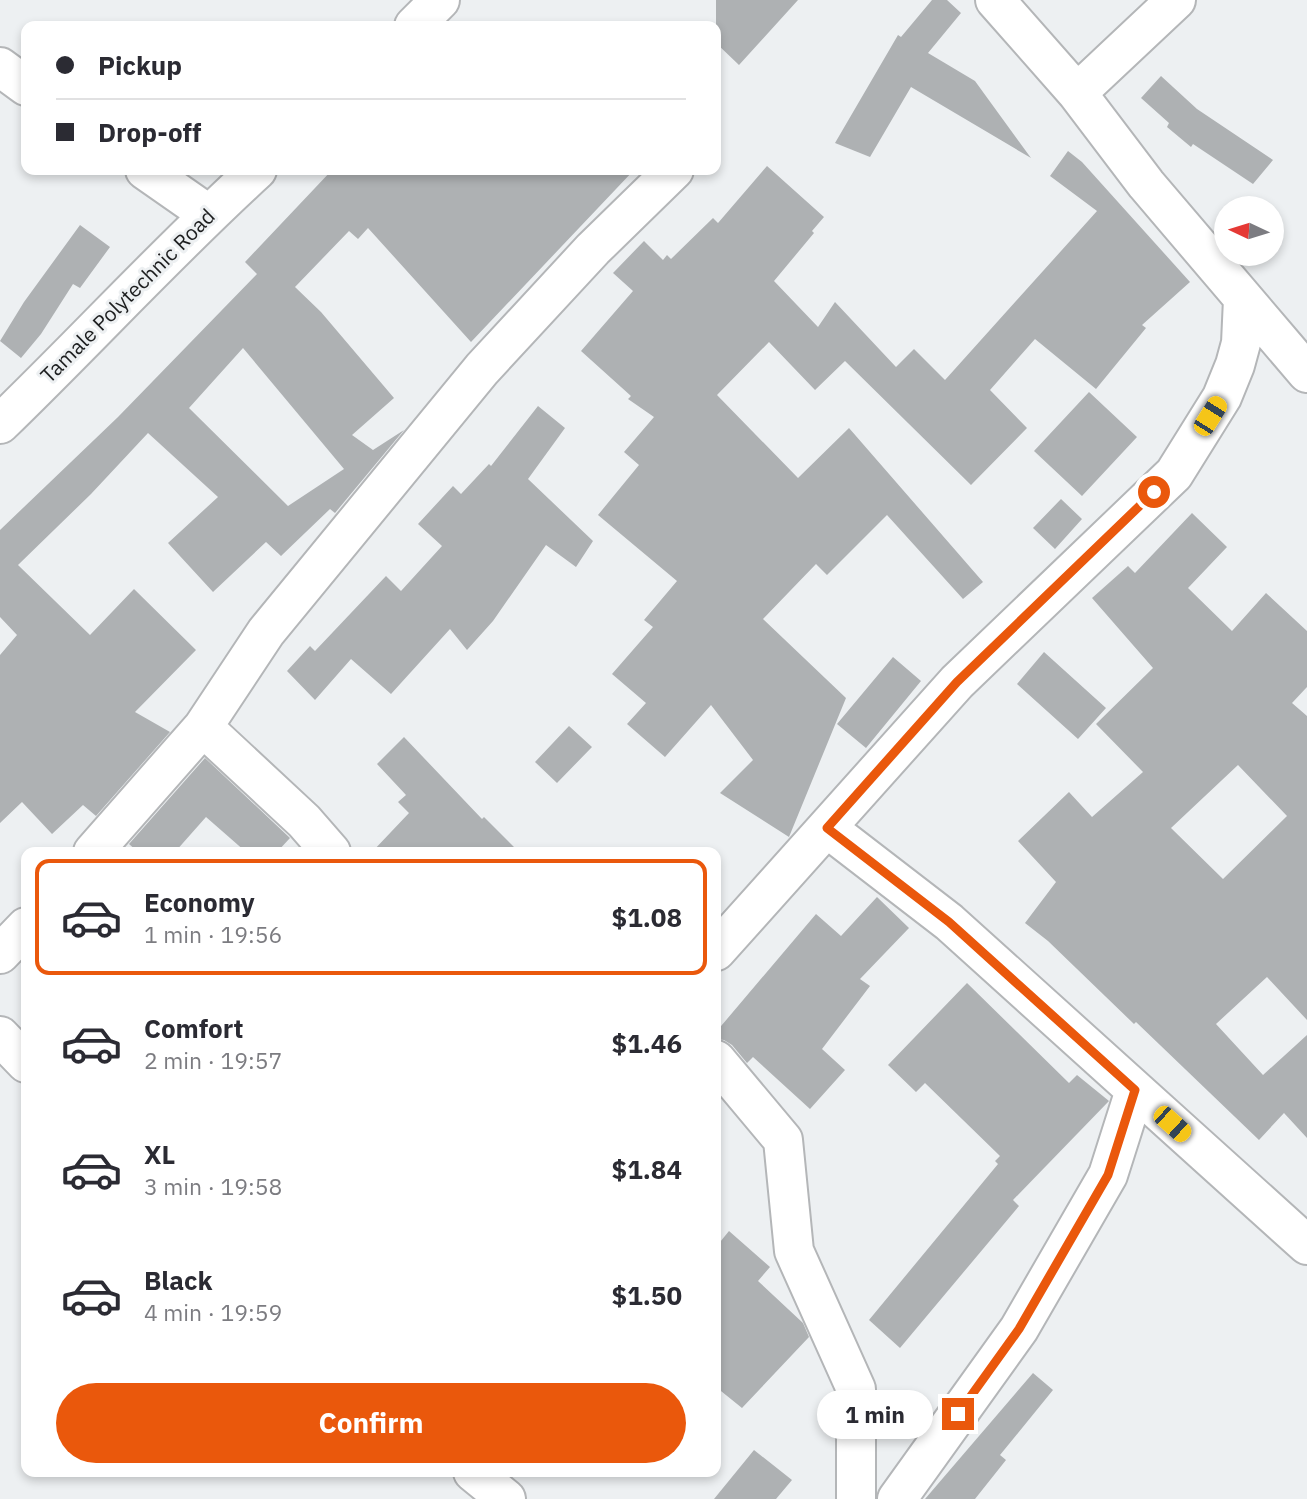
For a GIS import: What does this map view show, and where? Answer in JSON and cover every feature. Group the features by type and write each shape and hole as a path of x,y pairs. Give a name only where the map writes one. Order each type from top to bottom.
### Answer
{"street":[{"path":"995,0 1077,93 1146,184 1307,373"},
{"path":"1077,93 1176,0"},
{"path":"0,67 21,82"},
{"path":"152,175 208,214"},
{"name":"Tamale Polytechnic Road","path":"0,424 208,214 251,175"},
{"path":"97,847 202,727 266,632 482,369 593,249 669,175"},
{"path":"721,945 957,682 1174,474 1222,397 1231,376 1241,343 1243,299"},
{"path":"202,727 304,821 327,847"},
{"path":"827,828 949,922 1307,1245"},
{"path":"0,954 21,932"},
{"path":"0,1036 21,1058"},
{"path":"721,1066 783,1140 794,1251 856,1389 856,1499"},
{"path":"897,1499 1026,1317 1108,1175 1135,1090"},
{"path":"479,1477 506,1499"}],"building":[{"path":"716,0 798,0 739,65 721,48 721,21 716,21"},
{"path":"932,0 947,0 961,13 928,53 975,81 1031,158 911,87 870,157 835,143 898,35 901,37"},
{"path":"1161,76 1197,109 1273,160 1253,184 1193,144 1191,147 1167,127 1169,123 1141,98"},
{"path":"1068,151 1082,162 1190,282 1142,325 1146,328 1096,389 1035,339 990,390 1027,428 971,485 845,361 815,390 769,342 717,395 798,478 849,428 983,582 963,599 887,515 827,575 816,564 763,619 846,698 789,837 720,793 753,760 711,705 665,757 627,724 646,703 612,674 653,627 644,620 677,581 598,515 639,465 624,452 654,417 628,399 631,396 581,351 633,291 613,273 644,241 663,260 667,255 671,259 713,218 718,223 767,166 824,217 774,281 818,327 835,302 896,367 914,349 945,380 1097,211 1050,176"},
{"path":"327,175 629,175 471,342 368,228 358,239 349,231 295,287 321,312 394,398 352,435 373,450 404,430 335,513 330,509 281,556 266,542 213,592 168,543 218,497 148,433 91,494 18,565 90,635 134,589 196,650 135,712 170,732 96,816 83,805 52,834 22,802 0,823 0,655 17,635 0,617 0,530 118,417 257,274 245,262","holes":["243,348 344,469 288,506 189,408"]},
{"path":"80,225 110,247 80,288 73,284 41,334 21,358 0,341 24,302"},
{"path":"1089,392 1137,437 1082,496 1034,451"},
{"path":"538,406 565,428 528,479 593,541 576,567 546,545 493,621 467,650 450,629 391,694 351,659 315,700 287,671 310,646 315,651 386,576 401,591 442,546 418,524 453,486 461,494 489,464 491,466"},
{"path":"1061,499 1082,519 1055,549 1033,528"},
{"path":"1192,513 1227,547 1188,588 1232,631 1266,593 1307,631 1307,687 1292,703 1307,716 1307,1020 1267,977 1216,1024 1263,1075 1307,1035 1307,1138 1284,1113 1259,1140 1136,1022 1134,1024 1048,941 1025,923 1056,882 1018,841 1069,792 1092,817 1143,772 1096,724 1153,668 1092,598 1128,566 1135,573","holes":["1238,765 1287,816 1223,879 1171,828"]},
{"path":"1044,652 1106,708 1078,739 1017,684"},
{"path":"893,657 921,681 866,748 837,724"},
{"path":"569,726 592,747 557,783 535,762"},
{"path":"404,737 482,819 484,817 514,847 377,847 409,813 398,802 406,795 377,764"},
{"path":"205,758 290,838 282,847 240,847 206,817 179,847 132,847 129,844"},
{"path":"877,897 909,928 860,979 870,986 822,1049 845,1070 810,1109 753,1057 747,1063 732,1045 721,1040 721,1026 816,914 841,936"},
{"path":"967,983 1069,1083 1077,1075 1109,1101 1013,1200 1019,1206 900,1348 869,1320 998,1164 995,1161 1000,1156 925,1083 916,1092 888,1065"},
{"path":"729,1231 770,1267 758,1281 803,1323 809,1337 742,1408 721,1391 721,1241"},
{"path":"1033,1373 1053,1390 1000,1455 1006,1460 975,1499 925,1499"},
{"path":"754,1450 792,1480 776,1499 714,1499"}],"route":[{"path":"958,1414 1019,1329 1108,1175 1135,1090 949,922 827,828 957,682 1154,492"}]}
